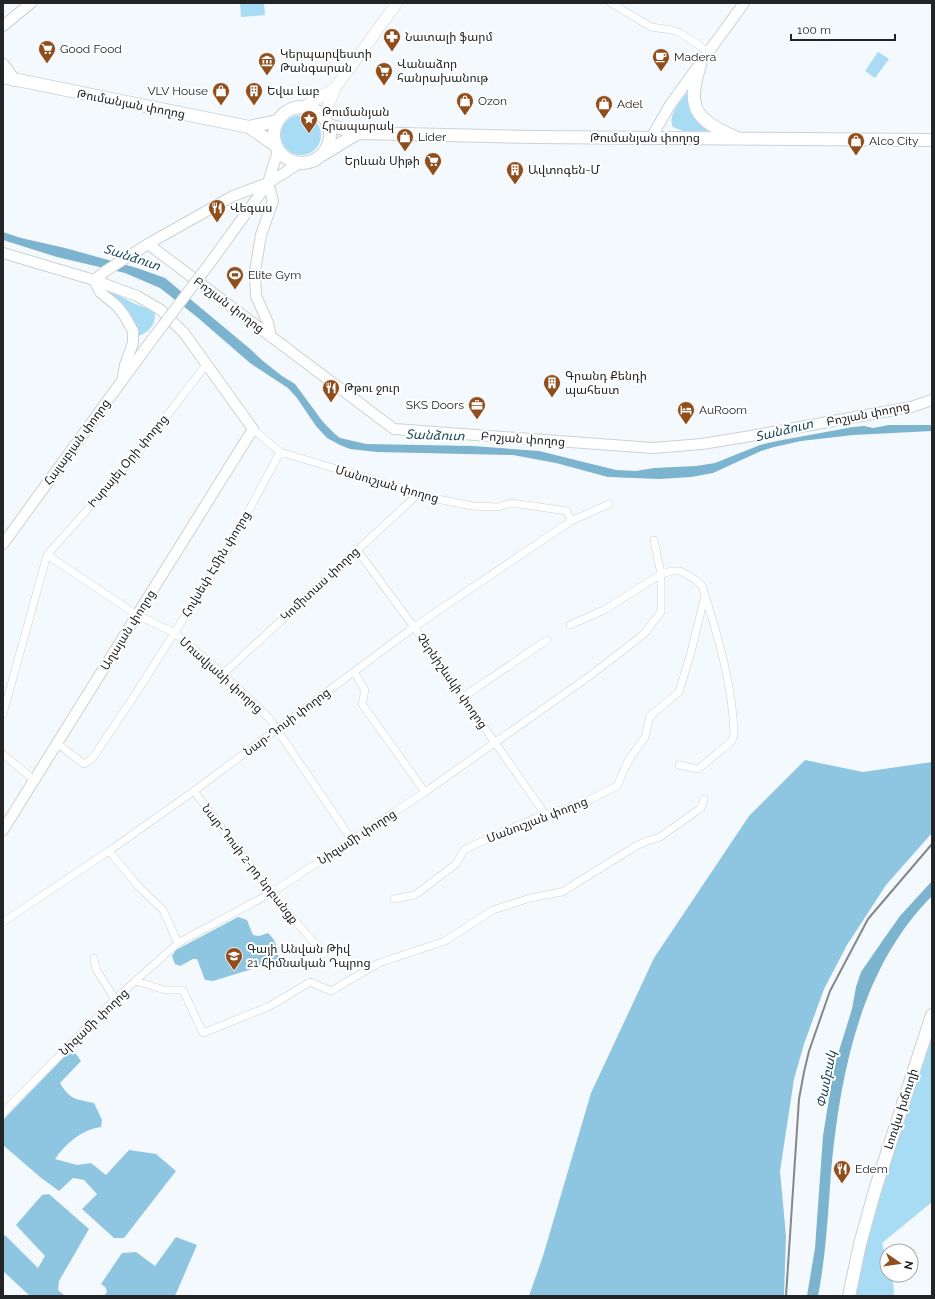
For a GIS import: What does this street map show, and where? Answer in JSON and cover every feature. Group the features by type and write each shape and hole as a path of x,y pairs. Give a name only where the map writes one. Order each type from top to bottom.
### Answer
{"highway":[{"path":"3,65 9,78"},
{"path":"700,65 695,79 693,94 699,114 710,126 740,139"},
{"name":"Թումանյան փողոց","path":"9,78 249,127"},
{"path":"277,148 274,132 277,121 282,115 289,110 296,108 311,108 318,112 326,121 330,133 326,149 321,156"},
{"path":"249,127 277,121"},
{"name":"Թումանյան փողոց","path":"326,121 358,133 651,138 932,140"},
{"path":"249,127 277,148 283,156 290,161 300,163 306,163 314,160 358,133"},
{"name":"Լոռվա խճուղի","path":"849,1296 860,1244 875,1190 932,1015"}],"main road":[{"path":"326,121 335,88 397,3"},
{"path":"304,107 335,88"}],"street":[{"path":"3,26 31,3"},
{"path":"611,3 651,28 680,32 709,52"},
{"path":"651,138 670,105 744,3"},
{"path":"271,337 268,323 256,296 255,271 260,235 273,200 268,183 277,148"},
{"path":"94,280 148,244 233,196 268,183 300,163"},
{"name":"Հալաբյան փողոց","path":"3,544 268,183"},
{"name":"Բոշյան փողոց","path":"148,244 394,429 653,448 702,444 745,437 911,407 932,400"},
{"path":"3,253 94,280 137,296 161,310 184,334 253,429"},
{"path":"94,280 100,292 117,306 124,315 133,331 134,342 125,365 122,381"},
{"name":"Իսրայել Օրի փողոց","path":"47,555 138,453 206,365"},
{"name":"Մանուշյան փողոց","path":"253,429 280,452 400,488 417,495 472,506 498,507 512,503 567,511 571,521"},
{"name":"Աղայան փողոց","path":"3,830 35,781 253,429"},
{"name":"Հովսեփ Էմին փողոց","path":"58,744 84,764 89,761 118,720 175,633 232,542 280,452"},
{"name":"Կոմիտաս փողոց","path":"223,674 417,495"},
{"path":"571,521 609,504"},
{"name":"Նար-Դոսի փողոց","path":"3,922 109,851 194,791 414,627 571,521"},
{"name":"Նիզամի փողոց","path":"3,1113 115,999 178,943 270,893 425,792 591,675 644,634 661,612 661,574 654,540"},
{"name":"Չերնիշևսկի փողոց","path":"357,550 414,627 545,814"},
{"path":"3,714 47,555"},
{"name":"Մռավյանի փողոց","path":"47,555 137,615 175,633 223,674 269,718 352,840"},
{"path":"570,625 606,610 661,574 672,571 680,571 702,586 715,626 728,685 734,735 732,741 698,769 679,765"},
{"name":"Մանուշյան փողոց","path":"394,899 415,894 456,864 464,850 545,814 579,806 617,786 628,761 645,737 650,716 679,692 692,652 705,595"},
{"path":"463,697 546,640"},
{"path":"354,672 365,690 362,704 425,792"},
{"path":"3,754 35,781"},
{"name":"Նար-Դոսի 2-րդ նրբանցք","path":"194,791 270,893 324,954"},
{"path":"136,981 165,990 183,990 203,1033 270,1006 310,982 331,991 379,963 445,941 493,910 530,898 562,892 636,846 647,841 660,838 701,808 704,799"},
{"path":"109,851 139,887 163,910 178,943"},
{"path":"94,958 96,969 115,999"}],"shaded area":[{"path":"240,3 264,3 265,15 241,17"},
{"path":"878,52 889,59 875,78 865,71"},
{"path":"692,86 691,94 717,131 683,131 673,127 672,117 674,111"},
{"path":"305,115 312,118 318,124 321,135 320,143 312,152 305,155 297,155 290,152 282,143 281,131 284,124 293,116"},
{"path":"3,232 137,268 165,278 263,361 295,384 323,422 335,434 340,438 366,444 473,446 539,451 616,470 636,471 715,463 760,445 853,427 864,426 873,428 889,425 932,425 932,431 853,435 801,441 761,451 713,473 691,477 660,479 608,477 556,463 513,455 377,452 350,449 327,438 316,426 297,398 288,388 250,363 197,317 160,288 125,273 57,257 3,240"},
{"path":"112,292 135,304 154,311 155,320 149,330 138,336 108,294"},
{"path":"805,760 863,772 932,762 932,833 886,885 847,945 824,989 804,1044 794,1079 780,1171 786,1236 784,1296 529,1296 543,1256 591,1093 654,958 749,816"},
{"path":"932,881 932,896 907,925 887,956 871,989 858,1025 840,1098 831,1172 828,1219 821,1281 818,1296 807,1296 815,1248 823,1136 834,1067 852,1009 856,987 861,972 900,916"},
{"path":"238,917 247,920 253,935 259,936 268,933 271,936 278,953 278,961 213,981 205,980 197,959 193,959 180,966 175,964 172,956 176,950"},
{"path":"932,1029 932,1202 882,1243 879,1243 879,1283 893,1283 894,1296 853,1296 862,1247"},
{"path":"68,1053 76,1054 81,1061 60,1083 70,1096 82,1101 94,1103 102,1120 101,1127 87,1131 75,1138 55,1159 77,1165 91,1163 106,1175 129,1150 156,1154 176,1171 124,1238 114,1238 82,1209 97,1194 84,1180 73,1178 59,1191 40,1177 3,1145 3,1120"},
{"path":"49,1194 89,1229 59,1281 58,1290 65,1296 30,1296 3,1271 3,1238 5,1235 38,1268 45,1256 16,1225 42,1195"},
{"path":"176,1237 197,1245 175,1296 104,1296 107,1292 106,1288 101,1284 122,1253 136,1252 155,1266"}],"railway":[{"path":"786,1296 799,1099 809,1051 830,991 868,919 932,844"}],"place":[{"name":"Նատալի ֆարմ","path":"392,52"},
{"name":"Good Food","path":"47,64"},
{"name":"Madera","path":"661,72"},
{"name":"Կերպարվեստի Թանգարան","path":"267,76"},
{"name":"Վանաձոր հանրախանութ","path":"384,86"},
{"name":"VLV House","path":"221,106"},
{"name":"Եվա Լաբ","path":"254,106"},
{"name":"Ozon","path":"465,116"},
{"name":"Adel","path":"604,119"},
{"name":"Թումանյան Հրապարակ","path":"309,134"},
{"name":"Lider","path":"405,152"},
{"name":"Alco City","path":"856,156"},
{"name":"Երևան Սիթի","path":"433,176"},
{"name":"Ավտոգեն-Մ","path":"515,185"},
{"name":"Վեգաս","path":"217,223"},
{"name":"Elite Gym","path":"235,290"},
{"name":"Գրանդ Քենդի պահեստ","path":"552,398"},
{"name":"Թթու ջուր","path":"331,403"},
{"name":"SKS Doors","path":"477,420"},
{"name":"AuRoom","path":"686,425"},
{"name":"Գայի Անվան Թիվ 21 Հիմնական Դպրոց","path":"234,971"},
{"name":"Edem","path":"842,1184"}],"water label":[{"name":"Տանձուտ","path":"132,257"},
{"name":"Տանձուտ","path":"784,430"},
{"name":"Տանձուտ","path":"435,435"},
{"name":"Փամբակ","path":"826,1079"}]}
